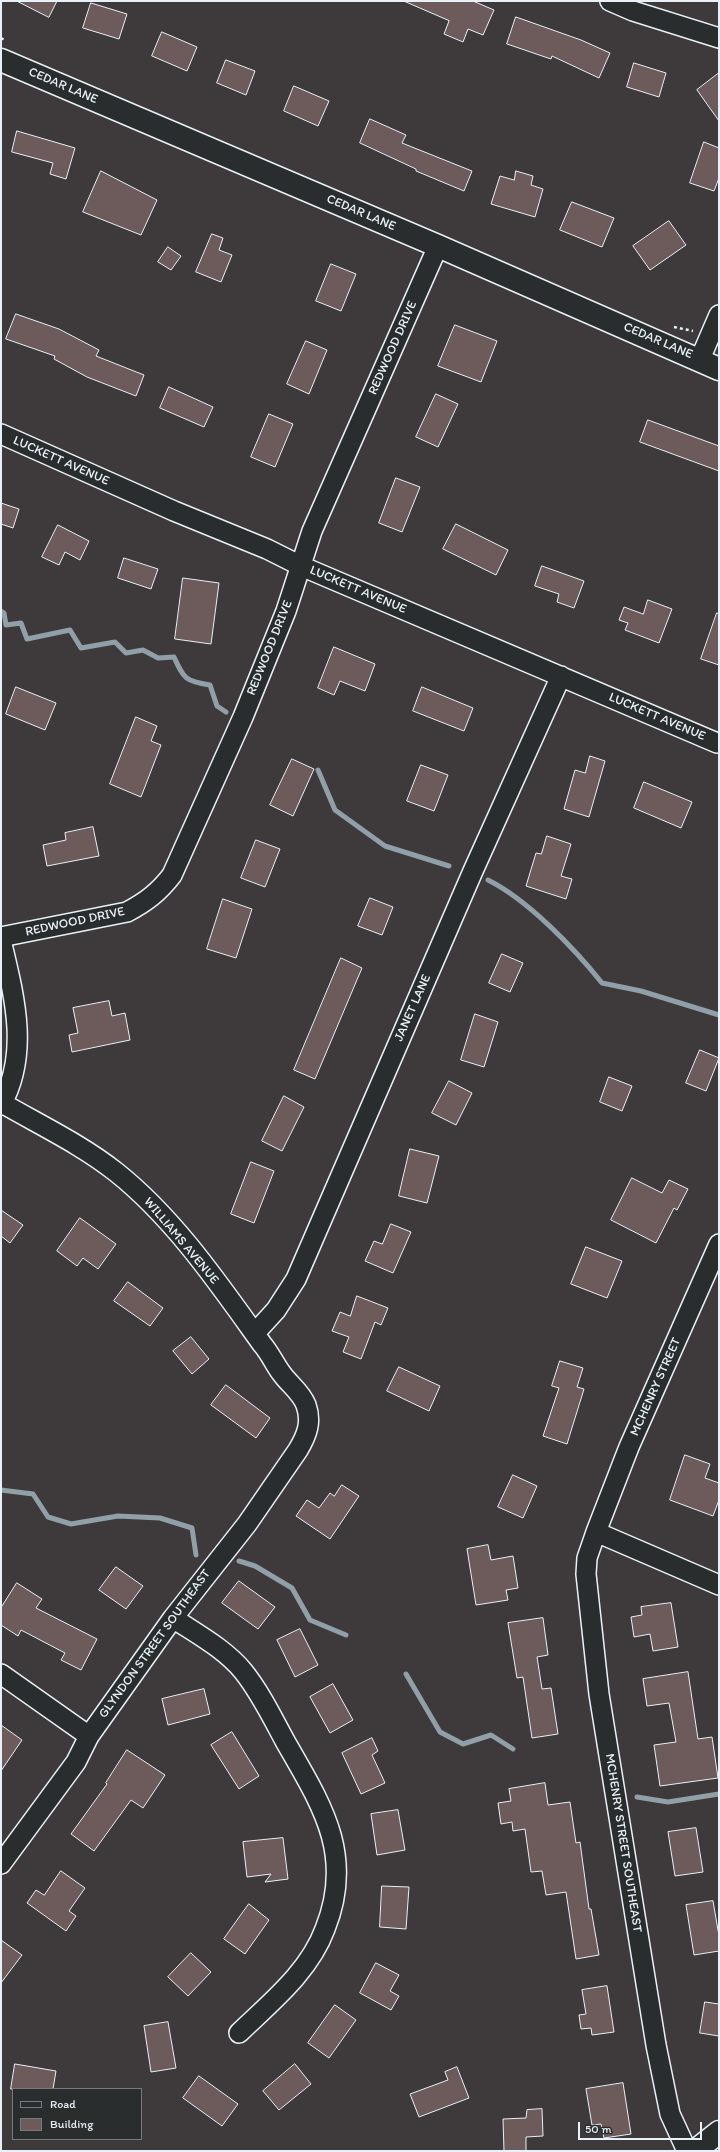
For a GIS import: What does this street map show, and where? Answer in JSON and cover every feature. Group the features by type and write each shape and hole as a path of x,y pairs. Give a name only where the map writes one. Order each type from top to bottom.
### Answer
{"main road":[{"name":"CEDAR LANE","path":"1,60 438,246 710,364"},
{"path":"695,2151 719,2132"}],"street":[{"path":"610,1 640,14 719,38"},
{"name":"REDWOOD DRIVE","path":"2,1104 12,1083 17,1061 18,1038 1,939 127,912 144,903 160,891 172,874 243,717 286,612 312,531 438,246"},
{"path":"710,364 719,315"},
{"name":"LUCKETT AVENUE","path":"1,434 174,511 267,548 301,566 718,743"},
{"name":"JANET LANE","path":"254,1333 276,1310 296,1279 473,871 561,676"},
{"name":"WILLIAMS AVENUE","path":"2,1104 70,1142 115,1171 144,1196 192,1251 254,1333 282,1374 301,1395 309,1416 309,1425"},
{"name":"MCHENRY STREET","path":"596,1532 629,1446 719,1244"},
{"name":"GLYNDON STREET SOUTHEAST","path":"1,1864 76,1762 89,1736 173,1618 247,1524 306,1438 309,1425"},
{"path":"596,1532 719,1585"},
{"name":"MCHENRY STREET SOUTHEAST","path":"596,1532 588,1558 586,1574 599,1694 617,1814 624,1847 659,2060 670,2114 687,2151"},
{"path":"173,1618 225,1653 243,1671 260,1696 308,1780 326,1815 333,1837 337,1863 337,1885 326,1929 313,1955 287,1986 239,2033"},
{"path":"1,1674 89,1736"}],"building":[{"path":"17,1 57,1 49,17"},
{"path":"404,1 473,1 494,10 483,35 468,29 463,42 444,34 449,21"},
{"path":"91,3 127,14 119,39 83,28"},
{"path":"516,17 581,40 610,53 599,78 552,56 551,59 507,44"},
{"path":"162,32 197,47 187,71 152,56"},
{"path":"226,60 255,71 246,95 217,83"},
{"path":"634,63 666,73 659,97 627,87"},
{"path":"719,73 719,121 697,90"},
{"path":"294,86 329,101 318,126 284,111"},
{"path":"370,119 406,135 402,143 472,171 464,191 416,171 416,169 360,143"},
{"path":"17,131 75,148 66,179 50,174 53,163 12,152"},
{"path":"704,142 719,148 719,178 714,191 690,183"},
{"path":"101,171 157,200 141,235 83,212"},
{"path":"516,171 533,176 531,185 543,189 535,217 491,204 500,176 514,180"},
{"path":"572,202 614,218 602,247 560,230"},
{"path":"669,221 686,245 650,270 633,246"},
{"path":"212,234 223,238 219,250 232,255 221,282 196,272"},
{"path":"168,247 181,256 171,270 158,262"},
{"path":"331,264 356,274 341,311 316,301"},
{"path":"16,314 59,329 99,350 96,356 144,375 136,396 87,377 54,359 55,356 6,339"},
{"path":"455,325 497,341 481,382 438,366"},
{"path":"306,341 327,350 309,394 287,384"},
{"path":"169,387 213,407 204,427 160,408"},
{"path":"436,394 458,404 438,447 416,437"},
{"path":"269,414 293,424 275,467 251,457"},
{"path":"648,420 719,446 719,471 640,442"},
{"path":"396,478 420,487 402,532 379,523"},
{"path":"1,503 19,509 13,528 1,524"},
{"path":"456,524 508,550 496,575 443,549"},
{"path":"58,525 89,541 80,560 65,552 59,565 42,557"},
{"path":"124,558 158,569 151,589 118,578"},
{"path":"542,566 584,581 574,608 557,602 559,594 535,586"},
{"path":"183,578 219,583 211,644 175,639"},
{"path":"648,600 672,609 659,643 625,630 628,623 619,620 624,607 643,614"},
{"path":"717,613 719,614 719,665 701,659"},
{"path":"334,647 375,664 365,691 340,681 334,695 318,688"},
{"path":"16,687 56,703 45,730 6,714"},
{"path":"422,687 473,708 464,731 413,711"},
{"path":"136,717 157,726 151,741 161,745 141,797 110,784"},
{"path":"590,756 605,761 589,817 564,809 575,770 585,773"},
{"path":"292,759 314,769 293,816 270,805"},
{"path":"421,765 448,775 434,811 407,801"},
{"path":"644,782 692,802 681,828 634,808"},
{"path":"93,827 99,856 47,866 43,845 66,840 65,833"},
{"path":"547,836 571,844 561,876 572,879 566,899 526,886 536,853 541,854"},
{"path":"256,840 280,849 265,887 241,878"},
{"path":"370,898 393,907 382,935 358,926"},
{"path":"223,899 252,909 236,958 207,949"},
{"path":"502,954 523,963 510,992 489,983"},
{"path":"341,958 362,968 315,1079 294,1070"},
{"path":"109,1001 112,1016 125,1013 130,1040 72,1052 69,1035 78,1033 73,1008"},
{"path":"475,1014 498,1022 484,1067 461,1060"},
{"path":"700,1050 719,1058 706,1091 686,1083"},
{"path":"609,1077 632,1086 622,1111 600,1102"},
{"path":"449,1081 472,1093 456,1125 432,1113"},
{"path":"284,1096 304,1107 282,1151 262,1141"},
{"path":"410,1149 439,1156 427,1203 399,1196"},
{"path":"251,1162 274,1171 254,1223 231,1214"},
{"path":"632,1178 662,1193 669,1180 688,1189 677,1210 674,1208 656,1243 611,1220"},
{"path":"1,1210 23,1225 10,1243 1,1236"},
{"path":"80,1218 116,1244 98,1269 83,1258 77,1266 57,1251"},
{"path":"391,1224 411,1232 393,1273 365,1261 374,1241 382,1244"},
{"path":"586,1247 622,1261 607,1298 571,1284"},
{"path":"128,1282 163,1308 150,1326 114,1301"},
{"path":"357,1296 388,1308 381,1325 375,1322 361,1359 343,1352 349,1337 332,1331 340,1312 350,1316"},
{"path":"191,1337 209,1359 192,1374 173,1351"},
{"path":"560,1361 583,1368 577,1387 584,1389 567,1444 543,1436 559,1388 552,1386"},
{"path":"399,1367 440,1386 429,1411 387,1391"},
{"path":"226,1385 270,1418 256,1438 211,1405"},
{"path":"685,1455 710,1464 705,1478 719,1483 719,1500 713,1516 670,1500"},
{"path":"513,1475 537,1486 523,1518 498,1507"},
{"path":"342,1485 359,1496 330,1539 296,1516 307,1500 319,1508 330,1493 334,1496"},
{"path":"488,1545 491,1560 513,1556 518,1588 506,1590 508,1600 476,1605 467,1549"},
{"path":"116,1567 143,1586 126,1609 99,1590"},
{"path":"239,1581 275,1607 258,1629 222,1603"},
{"path":"17,1583 42,1599 36,1608 97,1639 81,1670 61,1660 65,1653 21,1630 18,1636 1,1625 1,1608"},
{"path":"671,1603 678,1647 653,1651 650,1634 634,1637 631,1617 642,1615 641,1607"},
{"path":"543,1618 548,1655 537,1657 542,1689 551,1688 558,1734 532,1738 523,1677 517,1678 508,1623"},
{"path":"300,1629 318,1665 295,1677 277,1640"},
{"path":"688,1672 698,1739 712,1737 718,1778 660,1786 654,1745 676,1742 669,1703 647,1706 643,1679"},
{"path":"333,1684 353,1720 330,1733 310,1697"},
{"path":"204,1689 210,1714 168,1725 162,1699"},
{"path":"1,1725 22,1740 1,1771"},
{"path":"232,1732 259,1776 239,1789 211,1745"},
{"path":"372,1738 378,1751 372,1755 385,1783 361,1794 342,1753"},
{"path":"127,1750 165,1775 143,1808 131,1800 94,1851 71,1834 107,1784 106,1783"},
{"path":"545,1783 548,1805 570,1802 576,1843 580,1842 589,1909 591,1909 599,1955 576,1959 566,1892 546,1895 542,1871 531,1872 525,1829 513,1831 512,1822 501,1824 498,1803 511,1801 509,1789"},
{"path":"398,1810 405,1850 377,1855 371,1814"},
{"path":"696,1828 703,1872 675,1876 668,1832"},
{"path":"283,1838 288,1879 265,1882 271,1874 247,1877 243,1842"},
{"path":"61,1871 85,1888 69,1911 76,1916 66,1931 27,1903 36,1890 44,1895"},
{"path":"382,1886 409,1887 406,1929 380,1927"},
{"path":"713,1901 719,1936 719,1951 694,1955 686,1905"},
{"path":"249,1904 269,1920 245,1954 224,1939"},
{"path":"1,1940 22,1955 1,1983"},
{"path":"191,1953 211,1972 188,1996 168,1977"},
{"path":"376,1963 399,1975 390,1991 399,1996 391,2010 360,1993"},
{"path":"607,1986 614,2032 592,2035 591,2028 581,2029 579,2015 586,2014 582,1990"},
{"path":"705,2002 719,2004 719,2036 700,2033"},
{"path":"335,2005 356,2020 329,2058 308,2043"},
{"path":"168,2022 176,2068 151,2072 144,2026"},
{"path":"15,2064 56,2071 53,2088 11,2089"},
{"path":"295,2064 311,2084 279,2110 263,2091"},
{"path":"457,2067 469,2098 419,2117 410,2094 448,2080 445,2072"},
{"path":"199,2076 238,2104 222,2126 183,2098"},
{"path":"623,2083 631,2134 604,2138 601,2124 592,2125 586,2089"},
{"path":"542,2109 543,2136 526,2137 526,2151 504,2151 503,2119 526,2118 527,2110"}],"waterway":[{"path":"1,611 4,613 6,625 21,623 27,639 70,630 81,648 115,642 126,653 143,650 158,658 174,657 180,670 186,678 195,682 210,685 217,706 226,712"},
{"path":"318,770 335,810 385,846 449,866"},
{"path":"488,880 519,900 550,926 602,983 641,991 719,1015"},
{"path":"1,1490 33,1494 48,1517 71,1524 118,1516 160,1518 192,1528 196,1555"},
{"path":"239,1561 255,1566 292,1588 310,1620 346,1635"},
{"path":"406,1674 440,1732 463,1744 491,1735 513,1749"},
{"path":"637,1797 668,1802 719,1794"}]}
